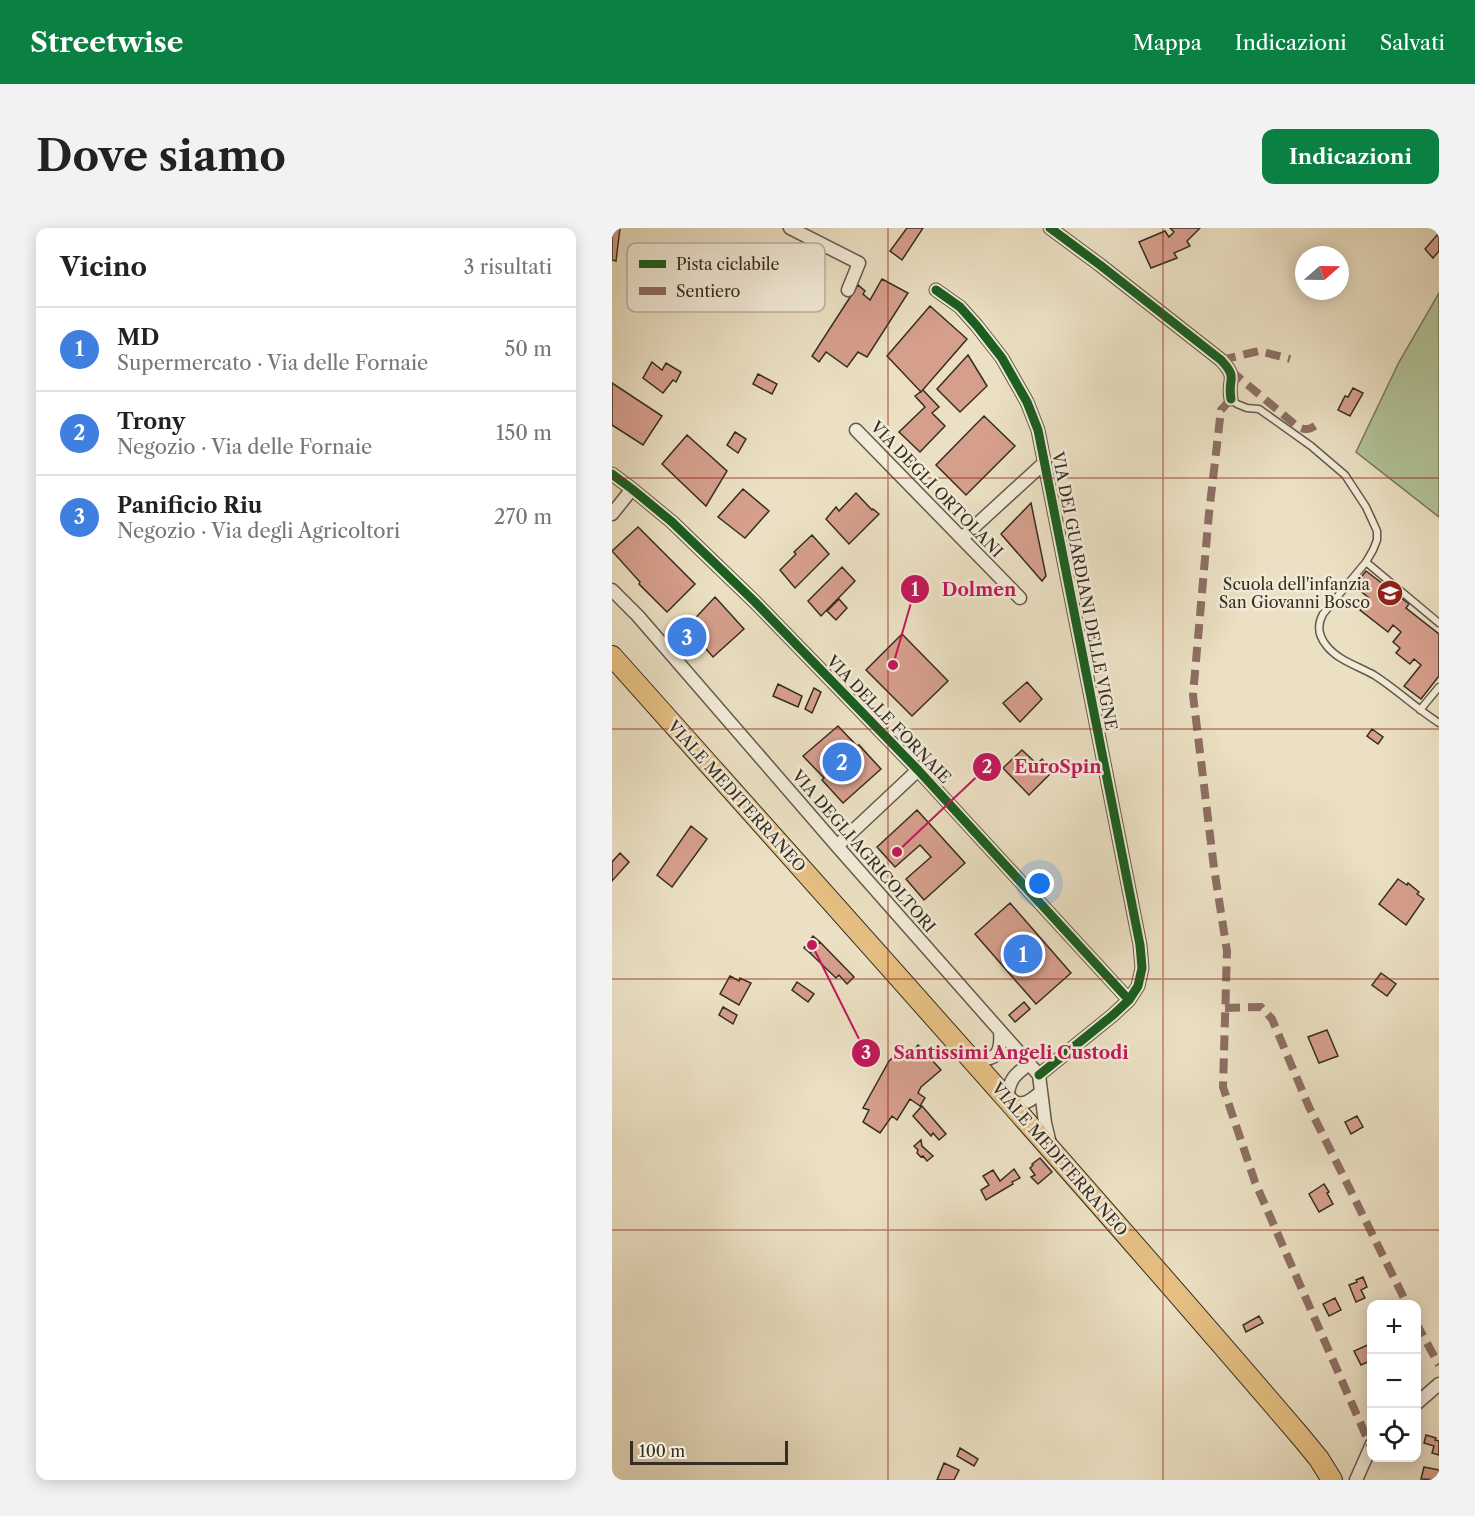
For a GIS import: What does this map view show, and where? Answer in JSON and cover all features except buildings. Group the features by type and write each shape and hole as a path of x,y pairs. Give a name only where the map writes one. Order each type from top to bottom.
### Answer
{"main road":[{"name":"VIALE MEDITERRANEO","path":"612,656 1117,1223 1301,1437 1332,1480"}],"street":[{"path":"790,228 820,243"},
{"path":"1050,228 1105,268 1221,360 1230,370 1231,399"},
{"path":"825,246 859,263 848,290"},
{"name":"VIA DEI GUARDIANI DELLE VIGNE","path":"936,290 960,307 1002,358 1027,402 1038,430 1140,945 1142,968 1138,986 1129,1000"},
{"name":"VIA DEGLI ORTOLANI","path":"856,430 1020,598"},
{"path":"962,538 1045,462"},
{"name":"VIA DELLE FORNAIE","path":"612,474 672,522 755,602 918,770 1129,1000"},
{"path":"612,514 632,489"},
{"name":"VIA DEGLI AGRICOLTORI","path":"612,590 638,616 1039,1075"},
{"path":"837,846 918,770"},
{"path":"1053,1153 1045,1123 1039,1075 1129,1000"},
{"path":"970,1057 983,1060 996,1054 1001,1045 1000,1031"},
{"path":"1029,1064 1014,1076 1009,1088 1008,1100 1018,1104 1029,1101 1041,1092"},
{"path":"984,1073 1014,1076"},
{"path":"1421,1400 1439,1384"},
{"path":"1356,1480 1367,1454"}],"lane":[{"path":"1231,399 1246,408 1259,409 1311,446 1345,475 1366,507 1377,531 1377,540 1366,562 1323,614 1319,622 1319,631 1326,646 1333,652 1374,675 1439,723"},
{"path":"1366,562 1439,623"},
{"path":"1420,710 1439,687"}],"green space":[{"path":"1439,293 1439,517 1356,452 1399,362"}],"marked path":[{"path":"1221,360 1259,351 1290,359"},
{"path":"1230,370 1298,427 1308,429 1318,424"},
{"path":"1231,399 1221,410 1209,513 1193,695 1214,868 1227,951 1223,1087 1255,1182 1367,1438"},
{"path":"1225,1008 1261,1007 1272,1019 1309,1107 1405,1300"},
{"path":"1421,1332 1439,1365"}],"cycle path":[{"path":"1050,228 1221,360 1230,371 1231,399"},
{"path":"936,290 960,307 1002,358 1027,402 1038,430 1140,945 1142,968 1138,986 1129,1000 1039,1075"},
{"path":"612,474 672,522 755,602 918,770 1129,1000"}],"place":[{"name":"Scuola dell'infanzia San Giovanni Bosco","path":"1390,593"},
{"name":"Panificio Riu","path":"687,637"},
{"name":"Dolmen","path":"893,665"},
{"name":"Trony","path":"842,762"},
{"name":"EuroSpin","path":"897,852"},
{"name":"Santissimi Angeli Custodi","path":"812,945"},
{"name":"MD","path":"1023,954"}]}
